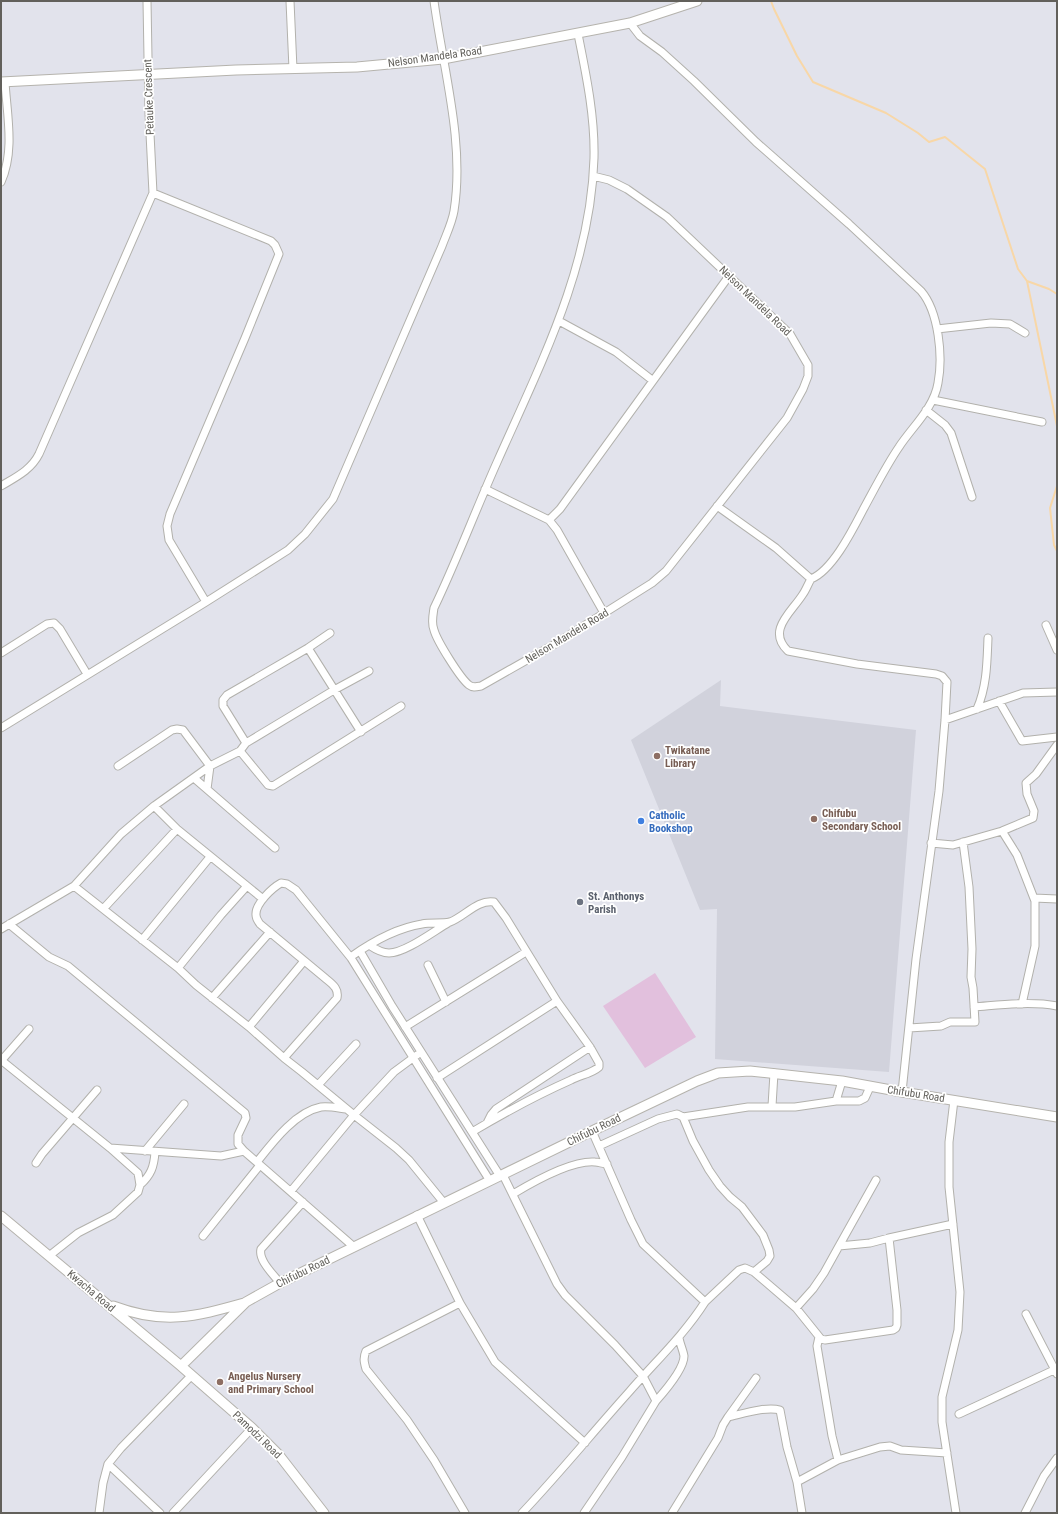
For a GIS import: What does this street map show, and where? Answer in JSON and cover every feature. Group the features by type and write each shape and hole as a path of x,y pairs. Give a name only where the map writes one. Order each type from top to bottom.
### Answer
{"main road":[{"path":"578,34 630,23 697,1"},
{"name":"Nelson Mandela Road","path":"3,82 148,76 236,70 357,67 443,59 578,34"},
{"name":"Chifubu Road","path":"181,1366 246,1302 280,1283 592,1131 697,1081 718,1074 750,1071 842,1081 870,1087 1057,1117"},
{"name":"Kwacha Road","path":"1,1216 181,1366"},
{"path":"106,1304 132,1314 162,1318 189,1317 206,1314 246,1302"},
{"name":"Pamodzi Road","path":"181,1366 252,1428 279,1455 324,1513"}],"street":[{"name":"Petauke Crescent","path":"147,1 149,114 153,193"},
{"path":"290,1 293,69"},
{"path":"1,728 288,550 305,534 333,499 442,246 453,212 456,187 456,156 448,84 434,1"},
{"path":"630,23 640,36 662,52 756,142 921,290 928,303 937,329 941,360 938,383 933,400 899,448 845,543 828,566 814,578 810,579 804,593 782,623 779,632 783,647 788,651 865,665 936,674 942,676 946,682 945,720 939,791 916,959 902,1092"},
{"name":"Nelson Mandela Road","path":"578,34 592,119 594,156 593,176 582,248 575,275 558,321 434,608 432,619 434,630 439,640 464,681 475,688 555,644 652,583 666,571 791,412 808,376 808,365 790,334 667,217 627,188 609,180 593,176"},
{"path":"1,182 6,167 9,140 3,82"},
{"path":"1,486 27,470 37,458 153,193 271,241 275,245 279,254 170,514 167,526 169,540 206,602"},
{"path":"549,520 560,509 652,380 729,276"},
{"path":"558,321 616,352 652,380"},
{"path":"937,329 991,323 1010,324 1026,333"},
{"path":"933,400 1042,422"},
{"path":"926,410 945,425 951,433 972,497"},
{"path":"485,490 549,520 557,530 604,613"},
{"path":"717,506 776,548 810,579"},
{"path":"1,653 47,624 54,623 60,629 87,674"},
{"path":"1046,624 1057,650"},
{"path":"246,743 223,706 223,700 227,695 308,648 330,633"},
{"path":"976,709 983,695 988,638"},
{"path":"308,648 361,732"},
{"path":"1,929 74,886 121,834 154,806 210,766 240,751 246,743 334,690 370,671"},
{"path":"945,720 1023,693 1057,692"},
{"path":"999,701 1022,741 1057,736"},
{"path":"240,751 268,785 273,786 401,706"},
{"path":"118,766 172,730 183,730 210,766 207,789"},
{"path":"931,843 953,845 1002,830 1032,818 1034,811 1027,794 1026,783 1036,774 1057,745"},
{"path":"194,778 275,848"},
{"path":"154,806 177,829 263,899"},
{"path":"104,908 177,829"},
{"path":"1002,830 1016,855 1036,906 1035,946 1022,1004"},
{"path":"909,1028 941,1026 950,1022 975,1022 971,977 972,949 969,887 963,842"},
{"path":"142,940 210,857"},
{"path":"284,1058 337,998 338,992 336,987 260,924 256,917 256,910 263,899 269,892 281,883 287,884 296,890 351,958 385,1010 490,1181"},
{"path":"74,886 104,908 178,968 284,1058 396,1148 409,1160 444,1202"},
{"path":"178,968 221,914 247,886"},
{"path":"1034,898 1057,899"},
{"path":"369,945 388,953 396,952 412,945 485,902 494,902 506,918 526,952 590,1047 599,1063 599,1067 595,1071 572,1079 472,1132"},
{"path":"351,958 369,945 408,927 422,924 449,922"},
{"path":"9,924 49,957 68,966 244,1113 246,1118 238,1135 238,1144 244,1151 354,1247"},
{"path":"212,998 270,932"},
{"path":"360,951 437,1078 513,1194 557,1284 565,1296 615,1345 643,1376 656,1401"},
{"path":"405,1027 526,952"},
{"path":"249,1027 304,961"},
{"path":"428,964 446,1002"},
{"path":"437,1078 557,1000"},
{"path":"974,1007 1022,1004 1048,1004 1057,1006"},
{"path":"385,1010 392,1006"},
{"path":"29,1029 1,1061 110,1148 138,1173 140,1185 138,1192 113,1215 78,1233 49,1256"},
{"path":"318,1084 356,1044"},
{"path":"487,1123 496,1109 590,1047"},
{"path":"291,1191 354,1115 394,1072 421,1052"},
{"path":"772,1106 774,1073"},
{"path":"836,1101 842,1081"},
{"path":"683,1117 748,1107 795,1107 836,1101 859,1100 865,1098 870,1087"},
{"path":"36,1163 97,1090"},
{"path":"954,1100 949,1142 949,1187 960,1292 958,1330 942,1397 942,1422 956,1513"},
{"path":"444,1106 452,1101"},
{"path":"145,1151 184,1104"},
{"path":"203,1236 286,1127 313,1109 321,1107 346,1109"},
{"path":"599,1146 658,1119 678,1114 683,1117 693,1141 712,1175 730,1197 742,1207 763,1235 770,1256 767,1261 754,1272"},
{"path":"592,1131 643,1244 705,1302"},
{"path":"110,1148 221,1156 244,1151"},
{"path":"140,1185 148,1178 152,1170 155,1152"},
{"path":"513,1194 532,1182 566,1168 594,1162 607,1164"},
{"path":"796,1308 813,1289 824,1273 876,1180"},
{"path":"280,1283 260,1254 262,1249 303,1202"},
{"path":"417,1215 460,1303 495,1362 585,1443"},
{"path":"838,1246 870,1243 953,1224"},
{"path":"522,1513 678,1338 705,1302 739,1270 745,1268 754,1272 796,1308 819,1337 825,1340 893,1330 896,1328 897,1310 889,1238"},
{"path":"460,1303 366,1351 364,1362 366,1369 407,1420 434,1460 465,1513"},
{"path":"959,1414 1056,1372 1026,1314"},
{"path":"819,1337 816,1344 832,1436 838,1460"},
{"path":"584,1513 622,1457 656,1401 676,1376 683,1360 682,1350 678,1338"},
{"path":"99,1513 103,1483 108,1464 121,1448 191,1376"},
{"path":"672,1513 718,1438 723,1425 756,1378"},
{"path":"728,1417 754,1411 780,1410 787,1447 797,1482 802,1513"},
{"path":"173,1513 252,1428"},
{"path":"797,1482 838,1460 880,1447 890,1446 901,1450 947,1453"},
{"path":"1025,1513 1044,1476 1057,1458"},
{"path":"108,1464 160,1513"}],"shaded area":[{"name":"Chifubu Secondary School","path":"721,680 720,706 916,730 889,1072 715,1059 717,909 700,910 631,740"},
{"path":"655,973 696,1037 645,1068 603,1006"}],"waterway":[{"path":"771,1 797,56 813,82 886,113 918,133 929,142 945,137 985,169 1018,269 1027,281 1057,426"},
{"path":"1027,281 1049,289 1057,294"},
{"path":"1057,486 1050,508 1054,545 1057,551"}],"place":[{"name":"Twikatane Library","path":"657,756"},
{"name":"Chifubu Secondary School","path":"814,819"},
{"name":"Catholic Bookshop","path":"641,821"},
{"name":"St. Anthonys Parish","path":"580,902"},
{"name":"Angelus Nursery and Primary School","path":"220,1382"}]}
